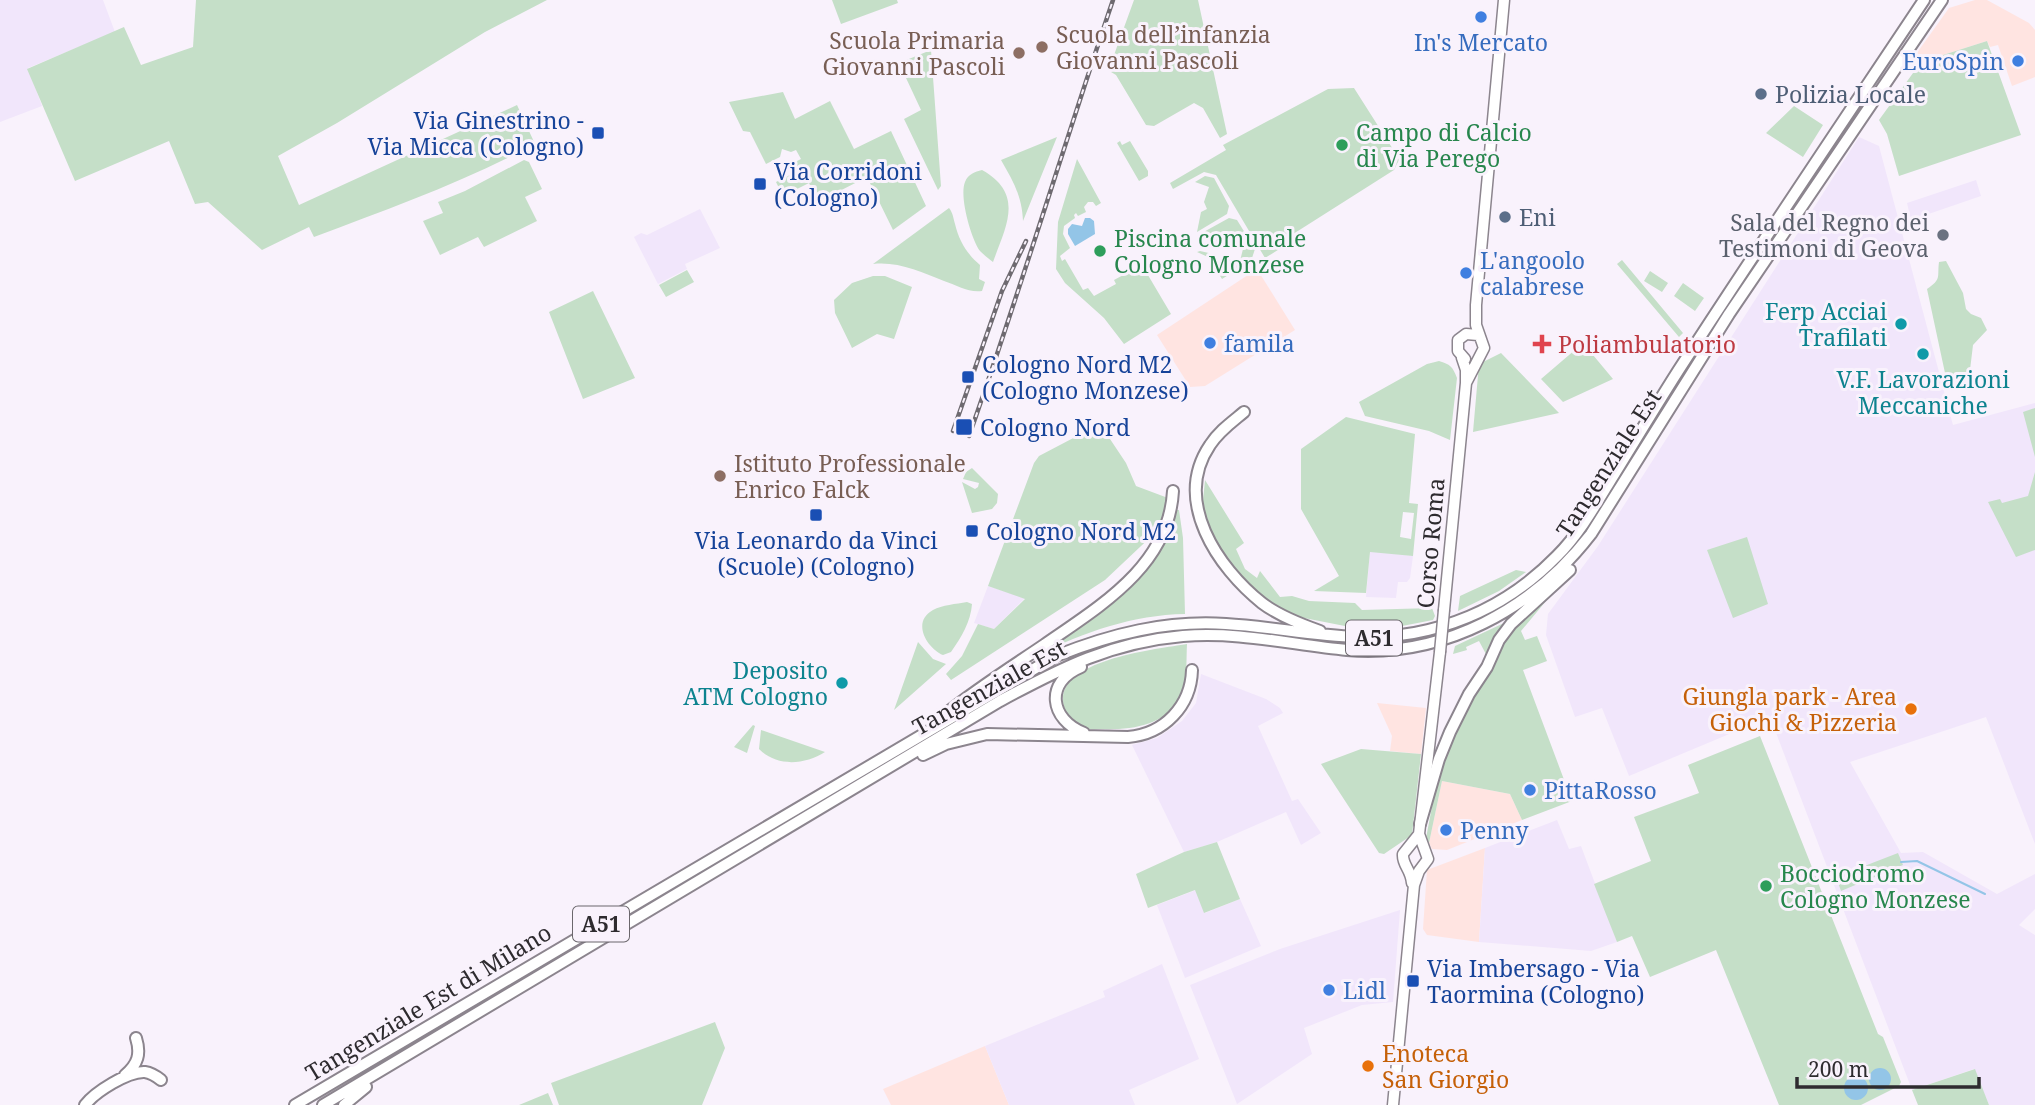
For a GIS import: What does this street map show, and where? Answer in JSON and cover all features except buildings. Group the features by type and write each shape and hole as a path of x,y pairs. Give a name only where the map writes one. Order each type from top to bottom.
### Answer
{"highway":[{"name":"Tangenziale Est","path":"907,743 1056,656 1122,633 1176,624 1217,624 1335,637 1406,635 1457,622 1488,608 1517,590 1542,571 1564,548 1591,512 1724,300 1924,0"},
{"name":"Tangenziale Est","path":"797,823 1000,702 1059,669 1094,655 1146,641 1221,636 1365,651 1398,648 1444,639 1486,623 1530,596 1563,567 1591,534 1716,334 1942,0"},
{"path":"1244,412 1213,440 1201,465 1197,495 1200,520 1206,535 1231,573 1262,603 1299,623 1335,637"},
{"path":"907,743 966,698 1115,595 1141,567 1161,538 1171,515 1173,491"},
{"path":"1420,829 1439,759 1450,732 1463,704 1487,667 1499,640 1511,624 1580,559 1591,534"},
{"path":"1090,736 1067,724 1059,714 1056,693 1064,677 1077,668 1173,638"},
{"path":"797,823 929,752 966,738 1007,734 1142,735 1162,726 1181,706 1189,688 1192,670"},
{"name":"Tangenziale Est di Milano","path":"295,1105 907,743"},
{"name":"Tangenziale Est di Milano","path":"323,1105 797,823"},
{"path":"344,1105 442,1034"},
{"path":"136,1038 138,1070"},
{"path":"85,1105 96,1093 138,1070 142,1060 150,1061"},
{"path":"138,1070 161,1080"}],"main road":[{"path":"1476,312 1457,344 1462,358 1470,360 1479,357 1484,346 1478,335 1476,312 1504,0"},
{"path":"1464,334 1478,335"},
{"name":"Corso Roma","path":"1466,383 1479,357"},
{"name":"Corso Roma","path":"1420,829 1466,383 1462,358"},
{"path":"1393,1105 1412,885 1403,854 1420,829"},
{"path":"1401,1016 1415,885 1421,868 1428,859 1420,829"},
{"path":"1411,844 1424,847"},
{"path":"1409,868 1421,868"}],"shaded area":[{"path":"0,0 103,0 115,32 28,68 42,106 0,122"},
{"path":"1975,0 1987,0 2029,23 2035,30 2035,77 2012,86 1998,45 1990,47 1987,41 1921,62 1914,57 1949,8"},
{"path":"1859,137 1879,146 1953,425 2035,403 2035,844 1986,717 1850,762 1901,853 1923,852 1997,894 2035,874 2035,909 2019,925 2035,935 2035,1105 1989,1105 1974,1069 1912,1090 1770,717 1629,776 1602,708 1575,717 1546,635 1548,614 1598,546"},
{"path":"1976,180 1981,196 1911,220 1907,203"},
{"path":"700,209 720,248 685,264 687,269 658,284 634,237 641,233 647,235"},
{"path":"1257,269 1295,330 1205,386 1190,387 1157,335"},
{"path":"1370,551 1413,556 1410,578 1407,582 1398,582 1396,598 1366,597"},
{"path":"988,586 1025,598 994,629 974,623"},
{"path":"1201,674 1266,699 1280,708 1283,713 1258,726 1292,801 1298,799 1321,833 1301,845 1286,812 1217,842 1184,852 1132,745 1157,738 1182,721 1196,703"},
{"path":"1377,703 1426,708 1421,754 1390,751 1392,736"},
{"path":"1442,781 1510,794 1522,820 1447,850 1432,849 1429,843"},
{"path":"1557,820 1569,849 1581,846 1617,942 1591,951 1479,942 1485,848"},
{"path":"1485,848 1479,942 1427,935 1423,929 1427,870"},
{"path":"1196,890 1205,913 1240,899 1261,946 1185,978 1157,905"},
{"path":"1400,910 1393,1002 1362,1005 1304,1028 1312,1054 1237,1104 1190,985 1280,949"},
{"path":"1162,964 1199,1059 1129,1090 1135,1105 1009,1105 985,1046 1105,997 1103,991"},
{"path":"985,1046 1009,1105 891,1105 883,1089"}],"green space":[{"path":"196,0 547,0 485,32 278,156 299,205 517,105 535,144 481,171 398,205 314,237 309,227 262,250 208,202 195,204 169,141 75,181 27,69 124,27 141,65 193,47"},
{"path":"832,0 897,0 898,3 841,24"},
{"path":"1134,0 1198,0 1227,134 1220,138 1203,108 1194,103 1154,126 1146,125 1116,75 1111,72 1110,66"},
{"path":"1987,41 2021,135 1899,176 1887,134 1879,120 1921,62"},
{"path":"931,50 941,186 938,190 904,119 921,110 899,63"},
{"path":"1354,88 1399,160 1394,170 1279,243 1281,248 1265,258 1216,175 1204,172 1173,189 1170,183 1226,150 1223,145 1328,89"},
{"path":"783,92 795,119 830,101 854,149 891,131 926,206 893,230 867,177 818,202 809,183 783,196 776,182 792,174 795,162 801,159 796,150 791,152 782,149 780,157 766,164 750,132 743,131 729,102"},
{"path":"1794,106 1823,125 1803,157 1766,133"},
{"path":"1057,137 1023,221 1019,196 1001,160"},
{"path":"1120,141 1122,145 1130,141 1148,171 1148,176 1139,181 1117,143"},
{"path":"1077,159 1101,203 1096,206 1093,202 1088,202 1084,207 1086,212 1078,216 1076,213 1075,218 1064,226 1063,234 1070,248 1060,256 1062,261 1065,259 1083,290 1088,288 1094,296 1116,284 1114,280 1142,265 1171,314 1124,344 1104,318 1065,283 1056,269 1058,222"},
{"path":"524,160 529,162 542,189 525,197 537,221 484,247 478,237 440,255 423,221 443,213 438,202"},
{"path":"982,170 1004,189 1008,200 1007,223 993,262 977,245 967,217 964,197 966,179"},
{"path":"1205,176 1214,178 1229,206 1227,214 1197,232 1201,212 1207,209 1204,202 1209,187 1195,182"},
{"path":"949,208 961,242 980,265 979,279 985,282 982,291 967,290 900,266 873,264"},
{"path":"1229,218 1237,220 1255,249 1251,261 1222,279 1208,257 1197,252 1213,254 1222,267 1228,264 1226,259 1240,261 1243,249 1225,244 1223,240 1219,242 1200,237 1200,234"},
{"path":"1622,260 1683,333 1679,337 1617,264"},
{"path":"1946,261 1963,293 1966,309 1981,318 1987,330 1973,345 1970,370 1948,387 1927,289 1937,280 1939,262"},
{"path":"687,270 694,282 666,297 659,285"},
{"path":"1650,271 1668,283 1662,292 1644,281"},
{"path":"873,276 885,276 912,287 894,339 877,334 852,348 835,313 834,300 852,283"},
{"path":"1683,283 1704,298 1695,311 1674,296"},
{"path":"593,291 635,378 583,399 549,312"},
{"path":"1583,343 1613,379 1563,402 1541,379"},
{"path":"1501,353 1559,413 1473,432 1479,364"},
{"path":"1439,361 1451,366 1457,378 1450,440 1429,431 1365,416 1359,402 1427,364"},
{"path":"2035,408 2035,457 2023,412"},
{"path":"1346,417 1415,434 1409,503 1418,504 1413,556 1370,552 1366,593 1314,591 1339,576 1301,509 1301,449","holes":["1403,512 1414,513 1411,539 1400,537"]},
{"path":"1100,424 1126,463 1136,486 1168,498 1158,530 1105,580 951,680 946,674 962,656 978,624 994,629 1025,599 988,586 1034,463 1039,456"},
{"path":"972,468 998,494 997,503 992,509 972,513 962,482 975,489 978,487 979,483 963,479 966,472"},
{"path":"2035,472 2035,550 2016,557 1988,502 2000,499 2002,503 2028,496"},
{"path":"1205,480 1244,543 1236,549 1245,569 1257,578 1260,571 1280,597 1355,603 1362,610 1432,608 1435,616 1433,620 1402,626 1355,628 1294,616 1271,603 1236,576 1208,531 1202,511"},
{"path":"1177,510 1183,538 1185,614 1109,626 1038,655 1101,610 1139,577 1168,536"},
{"path":"1747,537 1768,604 1733,618 1707,550"},
{"path":"1516,570 1526,572 1499,591 1458,611 1460,596"},
{"path":"1556,589 1521,631 1525,640 1537,636 1547,661 1523,670 1572,801 1522,820 1510,794 1442,781 1429,843 1426,838 1437,781 1462,713 1510,631"},
{"path":"967,602 972,604 970,617 958,641 951,652 943,655 937,652 927,641 922,628 926,615 937,608"},
{"path":"1504,623 1488,658 1479,641 1466,647 1467,650 1453,654 1455,646"},
{"path":"918,642 933,659 946,664 894,710"},
{"path":"1187,644 1183,691 1173,707 1156,721 1134,727 1083,729 1068,716 1063,700 1067,686 1078,675 1113,658"},
{"path":"753,725 755,726 747,753 734,747"},
{"path":"761,730 825,752 800,762 774,759 759,749"},
{"path":"1760,736 1878,1034 1883,1037 1901,1082 1899,1086 1861,1105 1779,1105 1716,950 1650,977 1632,936 1617,942 1594,884 1651,861 1634,817 1699,793 1688,765"},
{"path":"1361,749 1421,754 1412,835 1384,854 1379,853 1321,764"},
{"path":"1217,842 1240,899 1204,913 1195,890 1148,908 1136,874 1184,852"},
{"path":"1898,853 1903,865 1841,891 1836,877"},
{"path":"715,1022 725,1048 702,1105 559,1105 551,1083"},
{"path":"1975,1069 1989,1105 1918,1105 1912,1090"},
{"path":"548,1093 553,1105 519,1105"}],"water":[{"path":"1085,218 1094,221 1095,234 1075,246 1068,229 1072,224 1082,226"},
{"path":"1880,1068 1888,1071 1891,1079 1888,1087 1880,1090 1872,1087 1869,1079 1872,1071"},
{"path":"1856,1076 1867,1083 1868,1088 1861,1099 1856,1100 1845,1093 1844,1088 1851,1077"}],"waterway":[{"path":"1901,862 1917,861 1985,894"}],"railway":[{"path":"969,436 1113,0"},
{"path":"953,431 1002,291 1026,241"}],"place":[{"name":"In's Mercato","path":"1481,17"},
{"name":"Scuola dell’infanzia Giovanni Pascoli","path":"1042,47"},
{"name":"Scuola Primaria Giovanni Pascoli","path":"1019,53"},
{"name":"EuroSpin","path":"2018,61"},
{"name":"Polizia Locale","path":"1761,94"},
{"name":"Via Ginestrino - Via Micca (Cologno)","path":"598,133"},
{"name":"Campo di Calcio di Via Perego","path":"1342,145"},
{"name":"Via Corridoni (Cologno)","path":"760,184"},
{"name":"Eni","path":"1505,217"},
{"name":"Sala del Regno dei Testimoni di Geova","path":"1943,235"},
{"name":"Piscina comunale Cologno Monzese","path":"1100,251"},
{"name":"L'angoolo calabrese","path":"1466,273"},
{"name":"Ferp Acciai Trafilati","path":"1901,324"},
{"name":"famila","path":"1210,343"},
{"name":"Poliambulatorio","path":"1542,344"},
{"name":"V.F. Lavorazioni Meccaniche","path":"1923,354"},
{"name":"Cologno Nord M2 (Cologno Monzese)","path":"968,377"},
{"name":"Cologno Nord","path":"964,427"},
{"name":"Istituto Professionale Enrico Falck","path":"720,476"},
{"name":"Via Leonardo da Vinci (Scuole) (Cologno)","path":"816,515"},
{"name":"Cologno Nord M2","path":"972,531"},
{"name":"Deposito ATM Cologno","path":"842,683"},
{"name":"Giungla park - Area Giochi & Pizzeria","path":"1911,709"},
{"name":"PittaRosso","path":"1530,790"},
{"name":"Penny","path":"1446,830"},
{"name":"Bocciodromo Cologno Monzese","path":"1766,886"},
{"name":"Via Imbersago - Via Taormina (Cologno)","path":"1413,981"},
{"name":"Lidl","path":"1329,990"},
{"name":"Enoteca San Giorgio","path":"1368,1066"}]}
